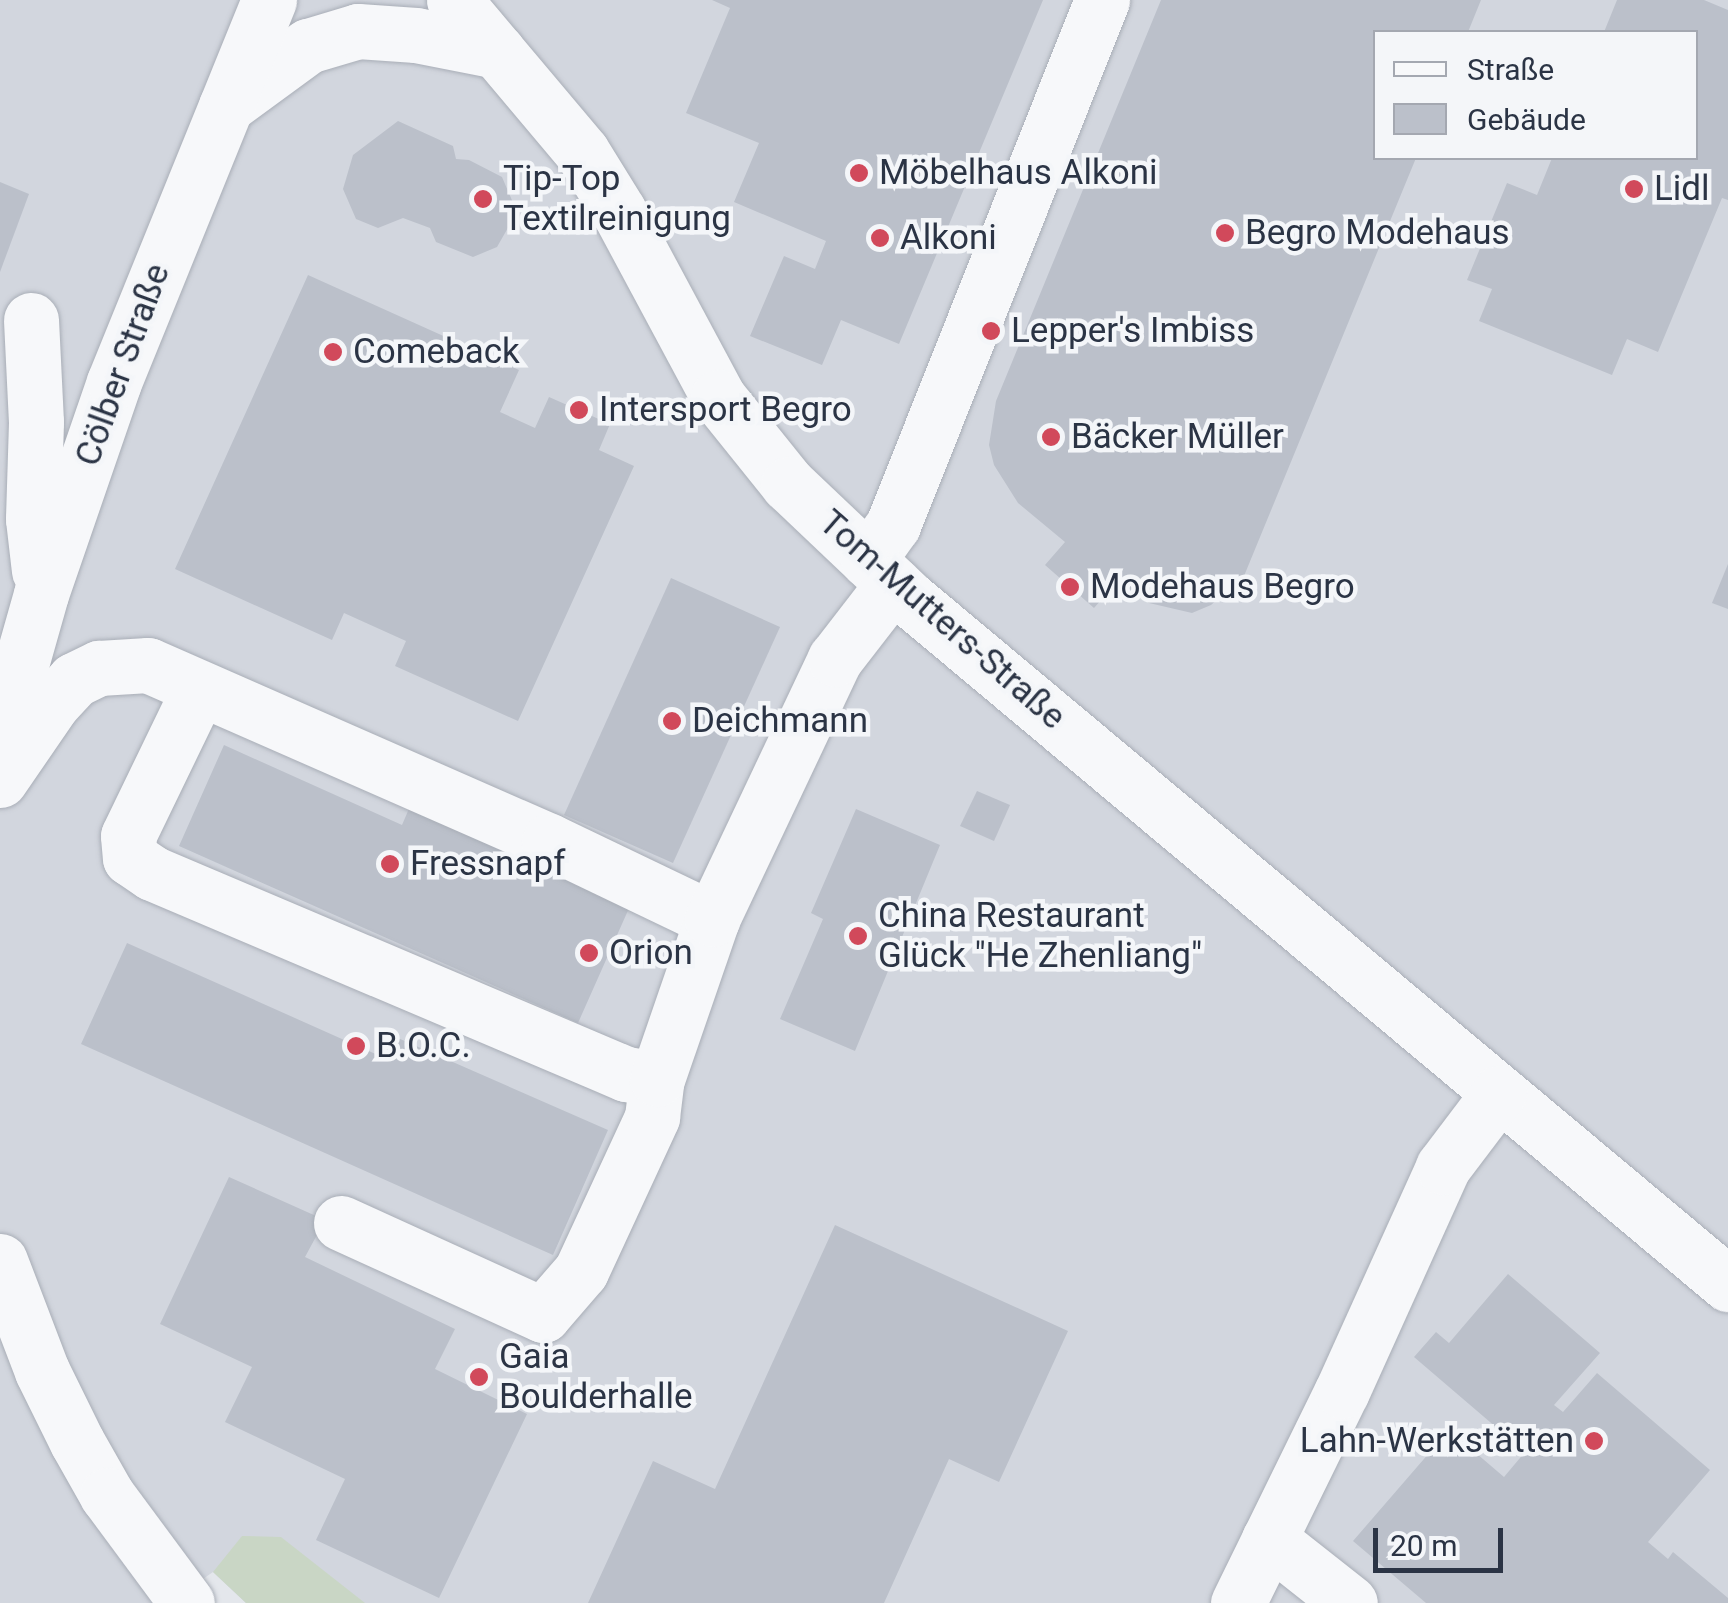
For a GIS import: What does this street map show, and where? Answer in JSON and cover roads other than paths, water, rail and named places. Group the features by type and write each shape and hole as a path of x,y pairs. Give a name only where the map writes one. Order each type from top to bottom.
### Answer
{"street":[{"name":"Cölber Straße","path":"0,739 41,594 134,328 269,0"},
{"name":"Tom-Mutters-Straße","path":"397,0 497,51"},
{"name":"Tom-Mutters-Straße","path":"454,0 582,152 620,212 718,397 788,484 881,572 1728,1284"},
{"path":"340,1224 542,1316 581,1271 652,1117 657,1080 712,919 835,659 881,572 893,525 1102,0"},
{"path":"226,106 308,46 358,31 416,34 497,51"},
{"path":"31,320 36,422 32,519 41,594"},
{"path":"0,780 52,704 74,680 99,668 148,666 549,841 712,919"},
{"path":"199,689 128,836 130,858 152,873 626,1074 657,1080"},
{"path":"1238,1603 1270,1539 1338,1428 1443,1167 1499,1092"},
{"path":"0,1261 42,1371 76,1442 107,1495 187,1603"},
{"path":"1270,1539 1350,1603"}],"place":[{"name":"Möbelhaus Alkoni","path":"859,173"},
{"name":"Lidl","path":"1634,189"},
{"name":"Tip-Top Textilreinigung","path":"483,199"},
{"name":"Begro Modehaus","path":"1225,233"},
{"name":"Alkoni","path":"880,238"},
{"name":"Lepper's Imbiss","path":"991,331"},
{"name":"Comeback","path":"333,352"},
{"name":"Intersport Begro","path":"579,410"},
{"name":"Bäcker Müller","path":"1051,437"},
{"name":"Modehaus Begro","path":"1070,587"},
{"name":"Deichmann","path":"672,721"},
{"name":"Fressnapf","path":"390,864"},
{"name":"China Restaurant Glück \"He Zhenliang\"","path":"858,936"},
{"name":"Orion","path":"589,953"},
{"name":"B.O.C.","path":"356,1046"},
{"name":"Gaia Boulderhalle","path":"479,1377"},
{"name":"Lahn-Werkstätten","path":"1594,1441"}]}
